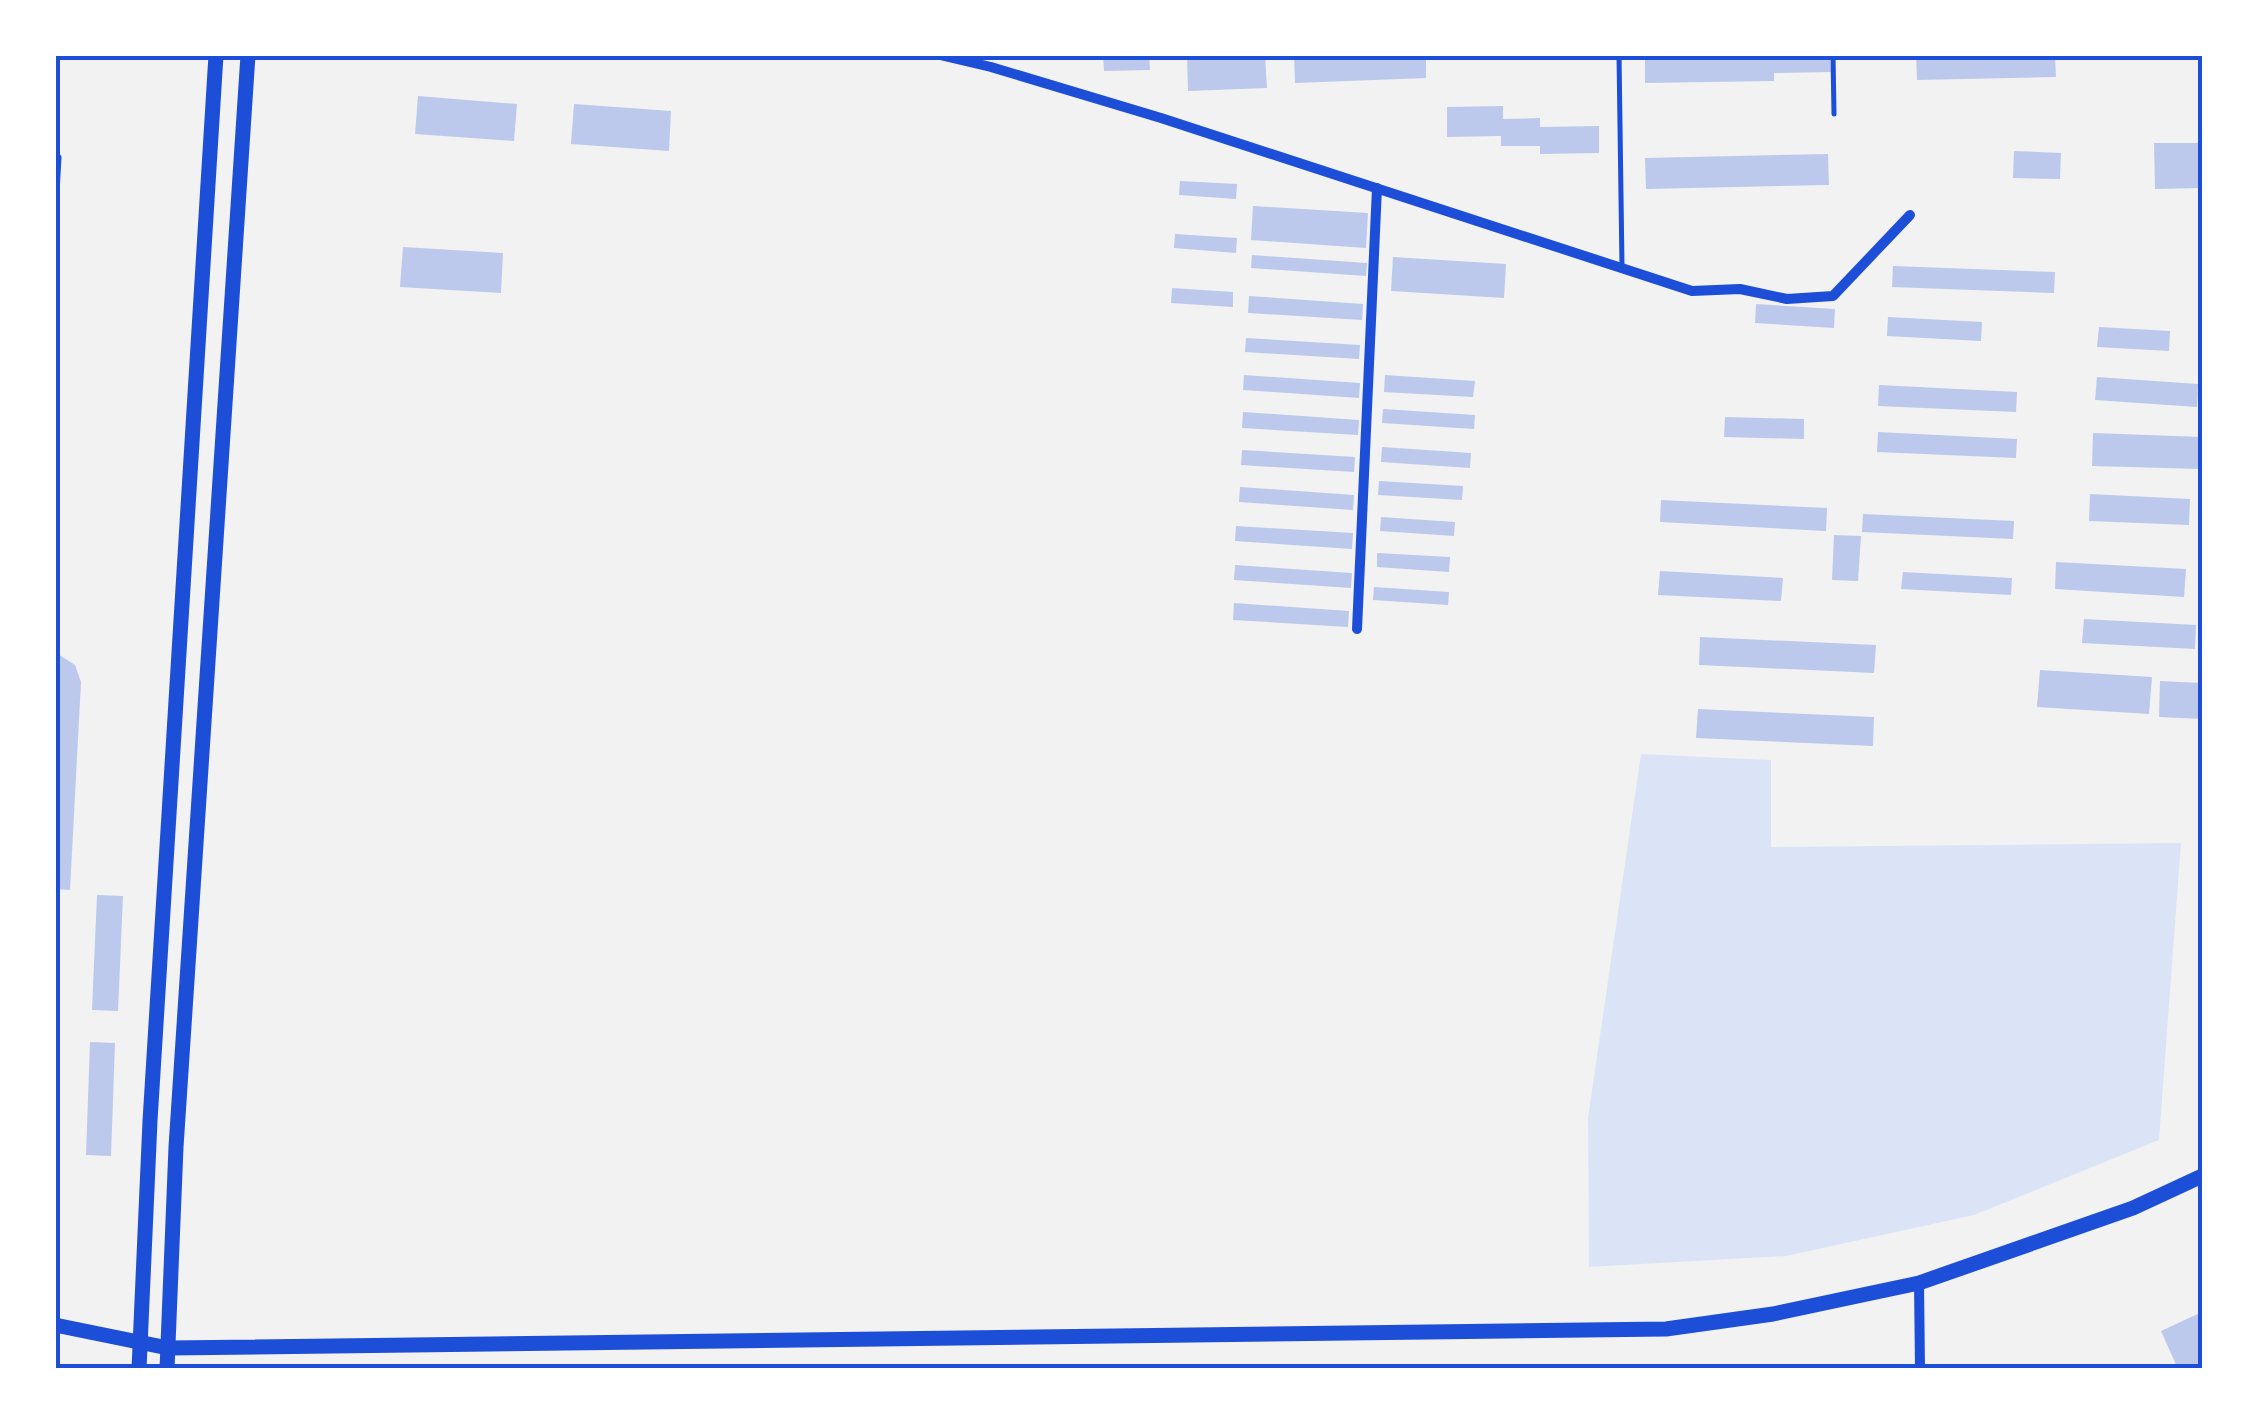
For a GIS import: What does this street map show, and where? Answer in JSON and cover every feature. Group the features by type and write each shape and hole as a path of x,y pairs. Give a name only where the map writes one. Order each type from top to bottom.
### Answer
{"main road":[{"path":"139,1369 216,55"},
{"path":"167,1369 177,1134 248,55"},
{"path":"55,1325 168,1348 1666,1329 1773,1314 1919,1283 2133,1208 2202,1176"}],"street":[{"path":"940,55 1142,112 1692,291 1740,289 1787,298 1833,296 1910,215"},
{"path":"1357,629 1377,188"},
{"path":"1919,1283 1920,1369"}],"lane":[{"path":"1619,55 1622,266"},
{"path":"1833,55 1834,114"},
{"path":"55,152 60,157 55,228"}],"shaded area":[{"path":"1641,754 1771,760 1771,847 2181,843 2159,1140 1974,1215 1786,1256 1589,1267 1588,1118"}],"building":[{"path":"1103,55 1149,55 1150,70 1104,71"},
{"path":"1187,55 1265,55 1267,88 1188,91"},
{"path":"1294,55 1426,55 1426,78 1295,83"},
{"path":"1830,55 1831,72 1774,73 1774,81 1645,83 1645,59"},
{"path":"1916,55 2055,55 2056,77 1917,80"},
{"path":"418,96 517,104 514,141 415,134"},
{"path":"574,104 671,111 669,151 571,144"},
{"path":"1503,106 1503,119 1540,118 1540,127 1599,126 1599,153 1540,154 1540,146 1501,146 1501,136 1447,137 1447,107"},
{"path":"2154,143 2202,143 2202,188 2155,189"},
{"path":"2014,151 2061,153 2060,179 2013,178"},
{"path":"1828,154 1829,185 1646,189 1645,158"},
{"path":"1180,181 1237,184 1236,199 1179,195"},
{"path":"1253,206 1368,213 1366,248 1251,240"},
{"path":"1175,234 1237,238 1236,253 1174,248"},
{"path":"403,247 503,253 501,293 400,287"},
{"path":"1252,255 1367,263 1366,276 1251,268"},
{"path":"1393,257 1506,264 1504,298 1391,291"},
{"path":"1893,266 2055,272 2054,293 1892,287"},
{"path":"1172,288 1233,292 1233,307 1171,303"},
{"path":"1249,296 1363,304 1362,320 1248,313"},
{"path":"1756,304 1835,309 1834,328 1755,323"},
{"path":"1888,317 1982,322 1981,341 1887,336"},
{"path":"2099,327 2170,331 2169,351 2097,347"},
{"path":"1246,338 1360,345 1359,359 1245,352"},
{"path":"1244,375 1360,383 1359,398 1243,390"},
{"path":"1385,375 1475,381 1473,397 1384,392"},
{"path":"2097,377 2198,384 2197,407 2095,400"},
{"path":"1879,385 2017,392 2016,412 1878,406"},
{"path":"1383,409 1475,415 1474,429 1382,423"},
{"path":"1243,412 1359,420 1358,435 1242,428"},
{"path":"1725,417 1804,419 1804,439 1724,437"},
{"path":"1878,432 2017,439 2016,458 1877,452"},
{"path":"2093,433 2202,437 2201,469 2092,466"},
{"path":"1382,447 1471,453 1470,468 1381,462"},
{"path":"1242,450 1355,457 1354,472 1241,465"},
{"path":"1379,481 1463,486 1462,500 1378,495"},
{"path":"1240,487 1354,495 1353,510 1239,502"},
{"path":"2090,494 2190,499 2189,525 2089,521"},
{"path":"1661,500 1827,508 1826,531 1660,522"},
{"path":"1863,514 2014,521 2013,539 1862,532"},
{"path":"1381,517 1455,522 1454,536 1380,531"},
{"path":"1236,526 1353,533 1352,549 1235,541"},
{"path":"1834,535 1861,536 1858,581 1832,580"},
{"path":"1377,553 1450,557 1449,572 1377,567"},
{"path":"2056,562 2186,569 2184,597 2055,589"},
{"path":"1235,565 1352,573 1351,588 1234,580"},
{"path":"1660,571 1783,578 1781,601 1658,595"},
{"path":"1903,572 2012,578 2011,595 1901,589"},
{"path":"1374,587 1449,592 1448,605 1373,600"},
{"path":"1234,603 1349,611 1348,627 1233,620"},
{"path":"2084,619 2196,625 2195,649 2082,643"},
{"path":"1700,637 1876,645 1874,673 1699,665"},
{"path":"55,652 75,665 81,682 70,890 55,889"},
{"path":"2040,670 2152,677 2149,714 2037,707"},
{"path":"2160,681 2202,683 2202,719 2159,717"},
{"path":"1698,709 1874,717 1873,746 1696,738"},
{"path":"97,895 123,896 118,1011 92,1010"},
{"path":"90,1042 115,1043 111,1156 86,1155"},
{"path":"2202,1312 2202,1366 2178,1369 2161,1331"}]}
